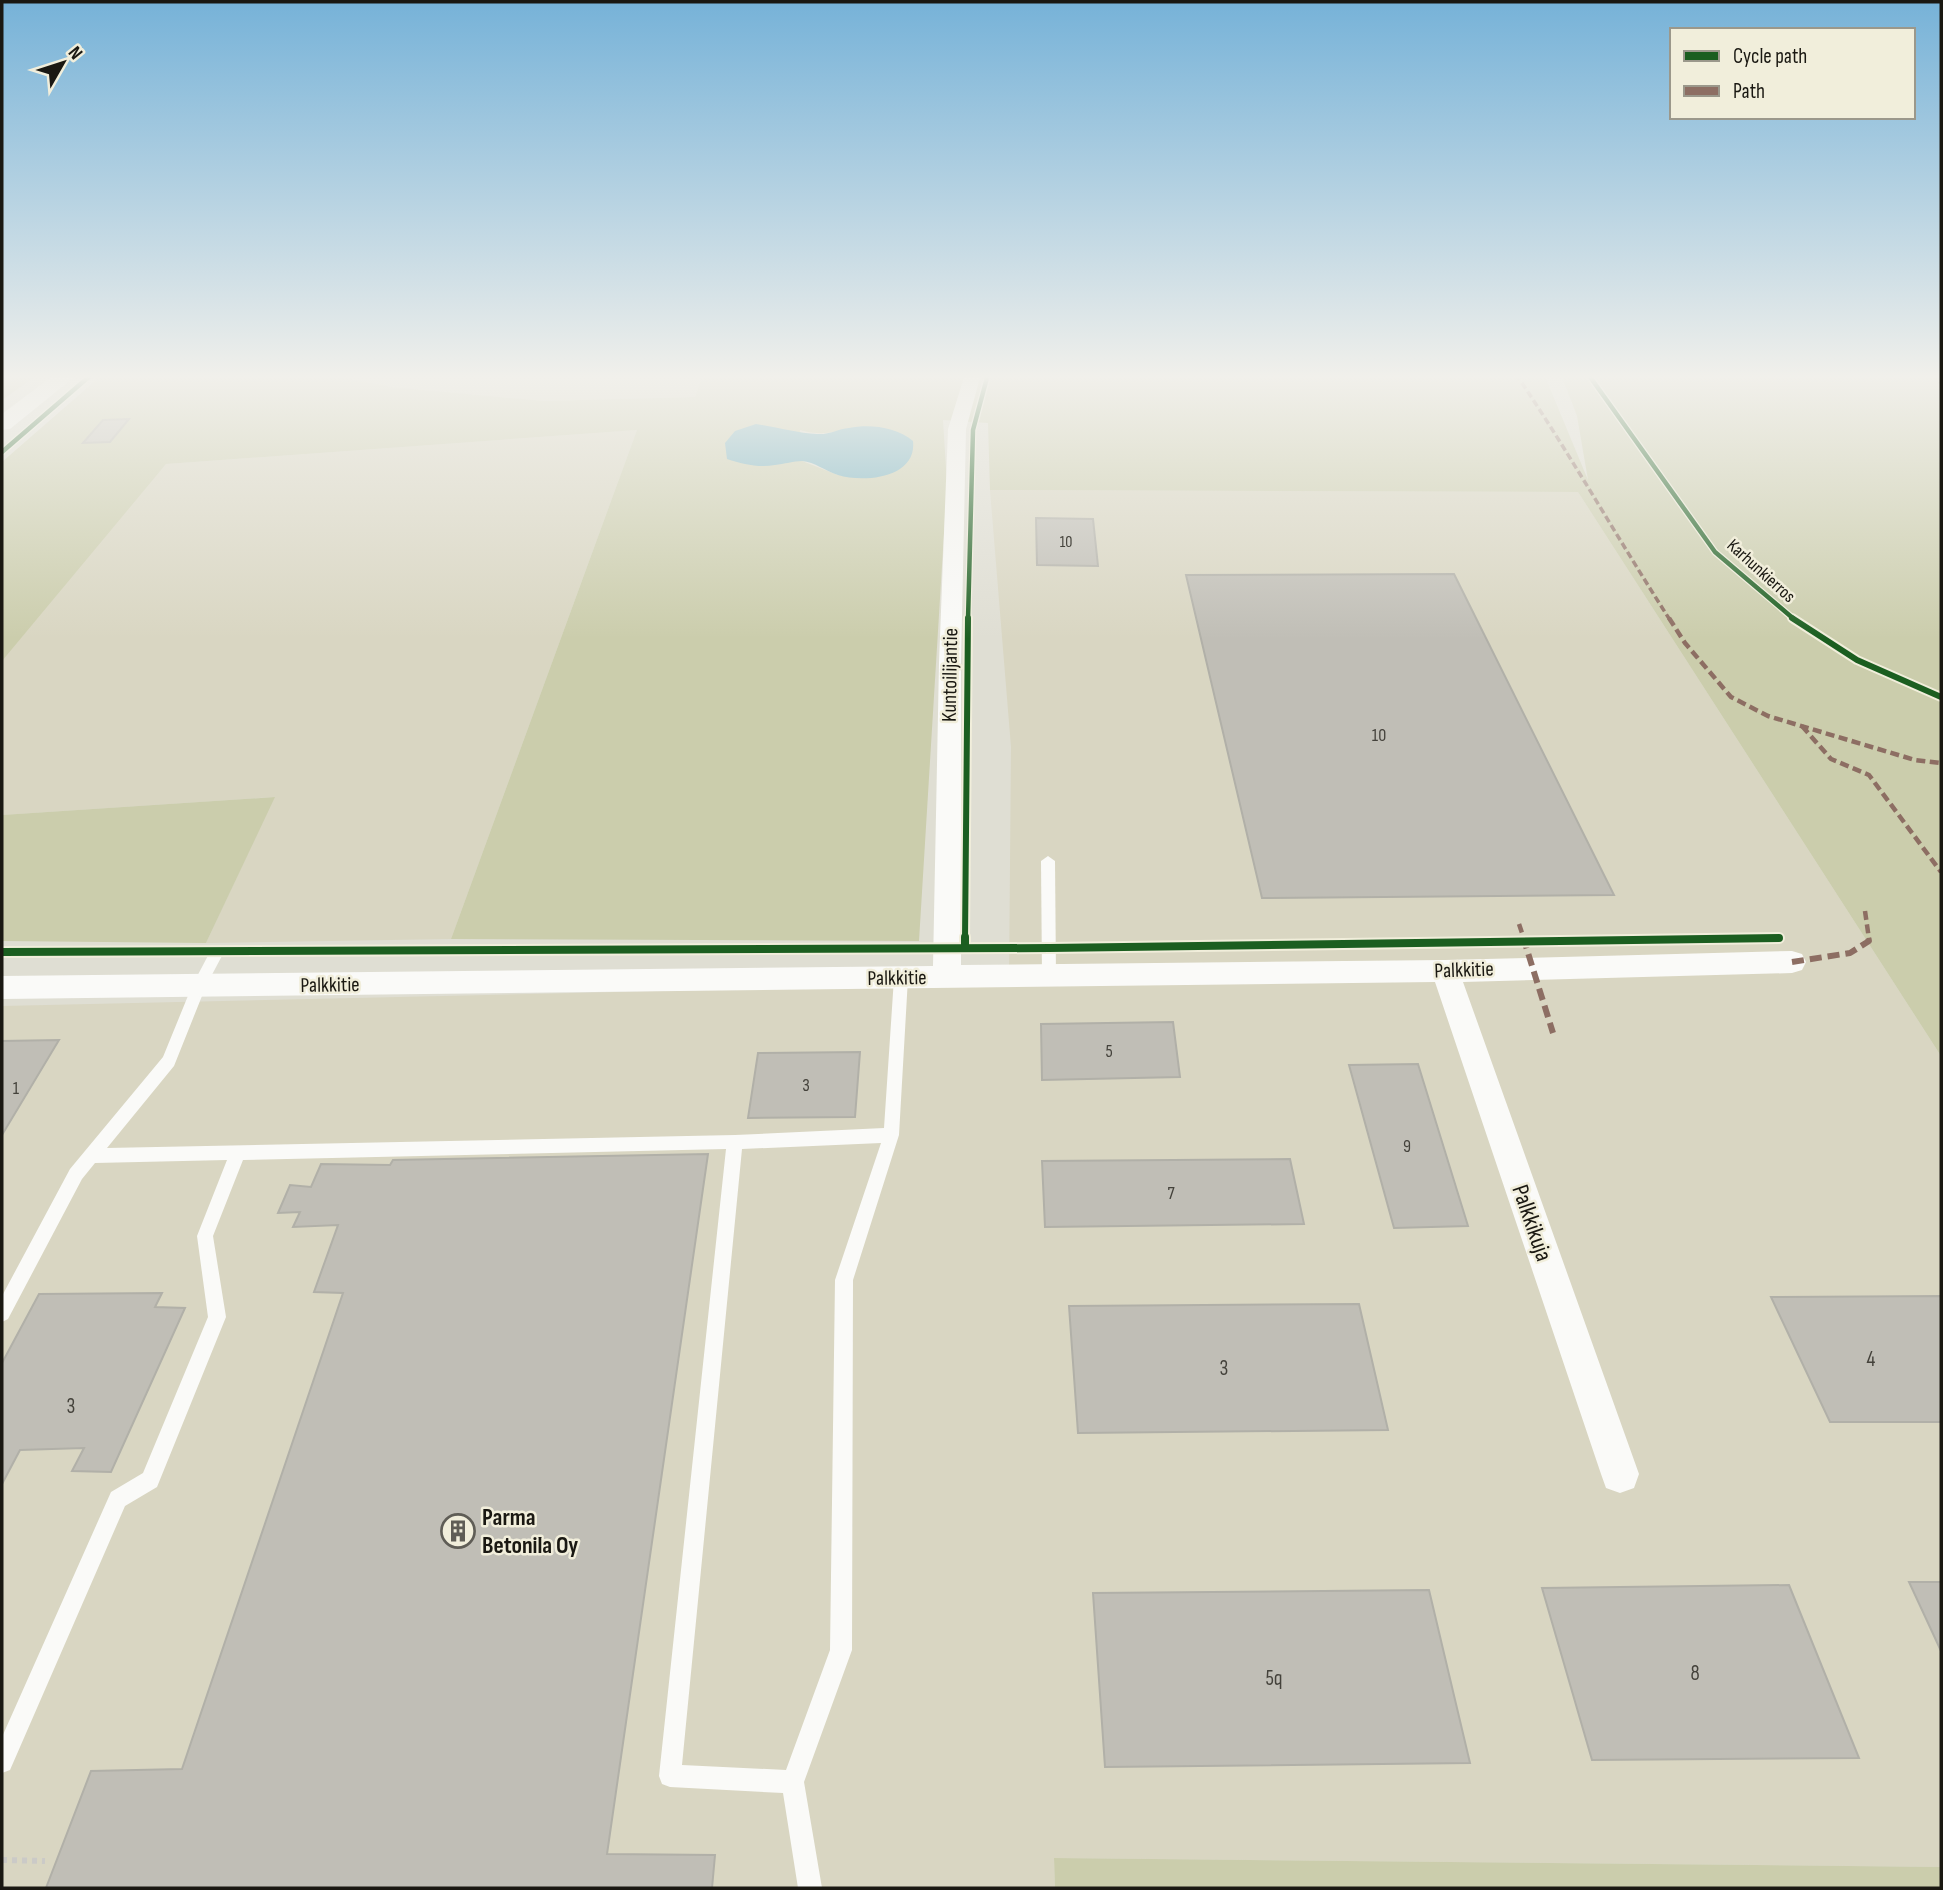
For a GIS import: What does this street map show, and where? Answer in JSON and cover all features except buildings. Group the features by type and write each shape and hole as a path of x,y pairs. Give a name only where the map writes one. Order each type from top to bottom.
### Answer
{"street":[{"name":"Kuntoilijantie","path":"947,977 950,663 956,462"},
{"name":"Palkkitie","path":"2,988 1445,971 1792,962"},
{"name":"Palkkikuja","path":"1445,971 1620,1474"}],"lane":[{"path":"1048,861 1049,976"},
{"path":"2,1313 76,1174 169,1061 199,986 217,952"},
{"path":"810,1888 793,1782 841,1650 844,1280 891,1135 901,978"},
{"path":"92,1156 735,1142 891,1135"},
{"path":"735,1142 670,1776 793,1782"},
{"path":"2,1762 118,1499 150,1480 217,1317 205,1236 238,1153"}],"path":[{"path":"2,1860 45,1861"}],"shaded area":[{"path":"625,462 451,939 206,943 274,797 2,815 2,653 166,464"},
{"path":"990,490 1578,492 1941,1056 1941,1867 1054,1858 1055,1888 2,1888 2,1006 1009,983 1011,747"}],"green space":[{"path":"2,462 191,462 166,464 2,661"},
{"path":"625,462 805,462 838,475 841,462 946,462 947,484 919,941 451,939"},
{"path":"989,462 1581,462 1588,480 1585,462 1941,462 1941,1056 1578,492 990,490"},
{"path":"275,797 206,943 2,941 2,815"},
{"path":"1054,1858 1941,1867 1941,1888 1055,1888"}],"water":[{"path":"739,462 794,462 769,466"},
{"path":"807,462 907,462 898,470 874,478 838,475"}],"marked path":[{"path":"1572,462 1609,525 1685,643 1731,697 1768,716 1915,760 1941,763"},
{"path":"1802,726 1831,759 1869,775 1941,872"},
{"path":"1792,962 1850,953 1869,941 1865,911"},
{"path":"1519,924 1553,1033"}],"cycle path":[{"path":"965,948 967,657 972,462"},
{"name":"Karhunkierros","path":"1651,462 1715,552 1782,612 1857,660 1941,697"},
{"path":"2,952 1050,948 1779,938"}],"place":[{"name":"Parma Betonila Oy","path":"458,1531"}]}
